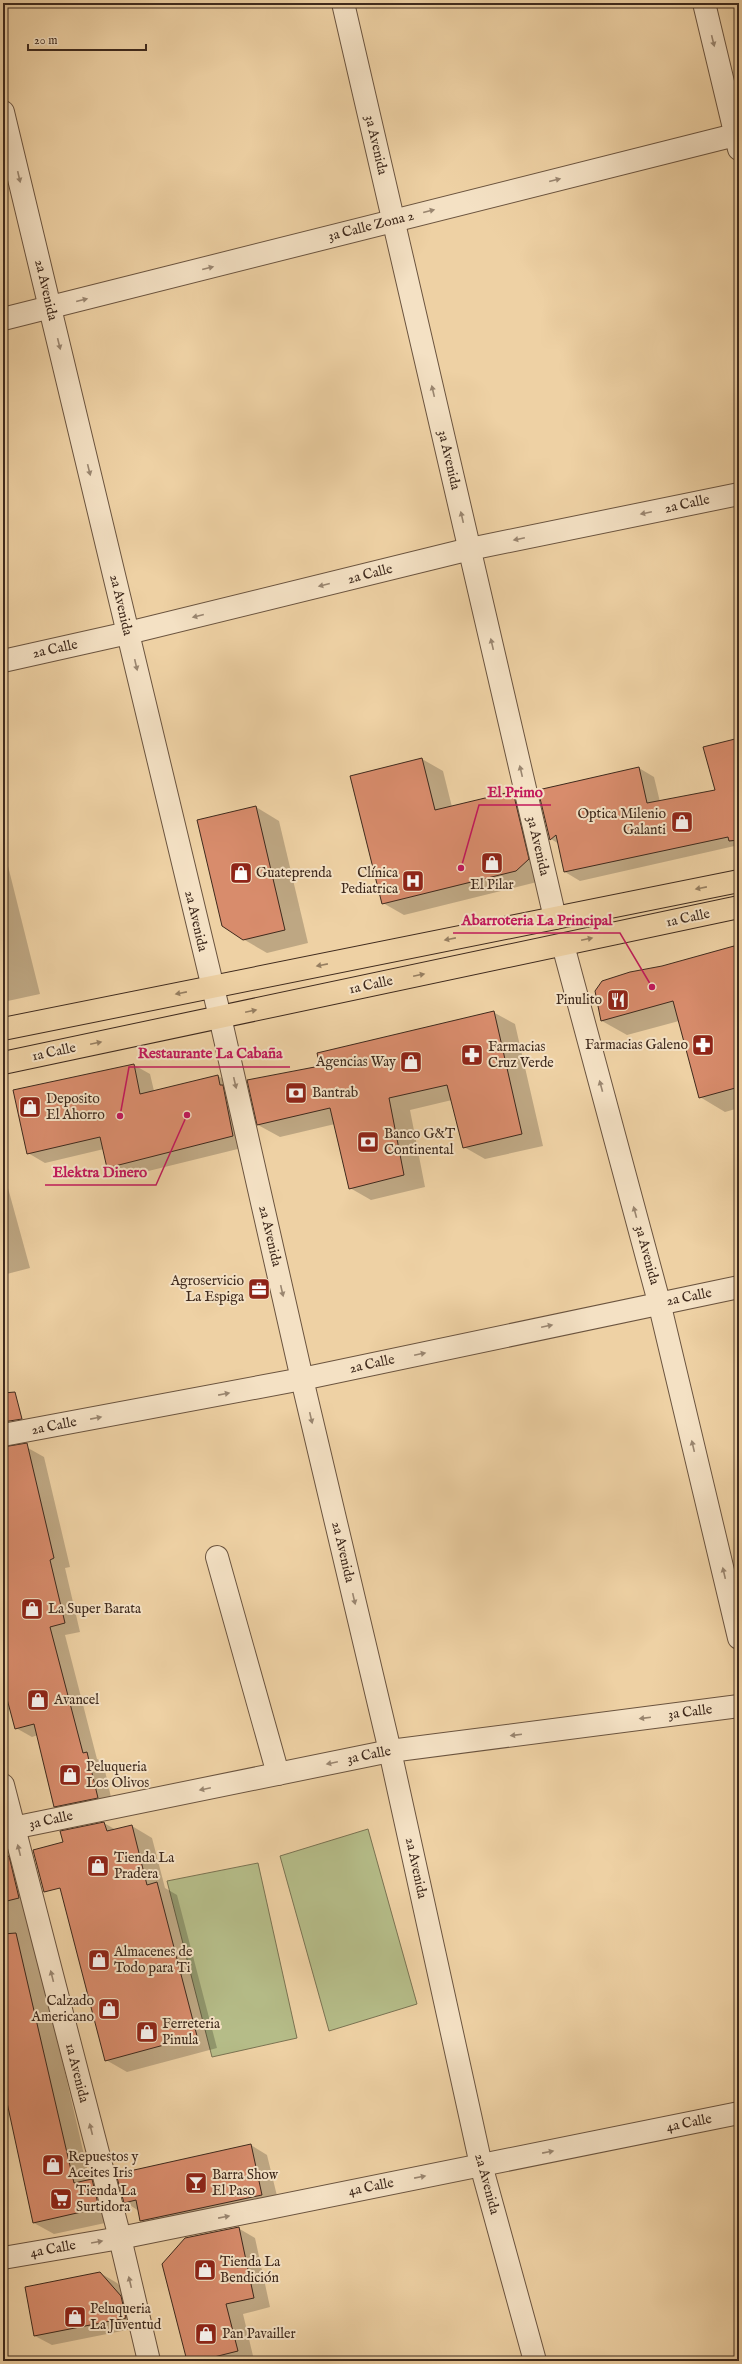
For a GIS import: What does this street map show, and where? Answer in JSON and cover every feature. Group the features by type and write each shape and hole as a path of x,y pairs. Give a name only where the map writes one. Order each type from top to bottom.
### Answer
{"main road":[{"name":"1a Calle","path":"3,1029 739,881"},
{"name":"1a Calle","path":"3,1063 739,907"}],"street":[{"name":"3a Avenida","path":"343,3 555,918"},
{"path":"704,3 738,140"},
{"name":"2a Avenida","path":"3,112 220,1017 302,1379 390,1751 481,2165 535,2361"},
{"name":"3a Calle Zona 2","path":"3,319 393,220 738,140"},
{"name":"2a Calle","path":"3,661 128,634 470,549 739,494"},
{"name":"3a Avenida","path":"563,944 659,1302 739,1638"},
{"name":"2a Calle","path":"3,1435 302,1379 659,1302 739,1287"},
{"path":"217,1557 278,1774"},
{"name":"3a Calle","path":"8,1829 390,1751 739,1706"},
{"name":"1a Avenida","path":"3,1785 8,1829 120,2238 149,2361"},
{"name":"4a Calle","path":"3,2258 120,2238 739,2113"}],"green space":[{"path":"368,1829 417,2004 329,2031 280,1856"},
{"path":"258,1863 297,2038 212,2057 167,1881"}],"building":[{"path":"739,738 739,840 729,841 728,837 564,872 556,835 550,840 538,790 639,767 647,803 715,790 703,747"},
{"path":"422,758 435,810 506,793 507,797 514,796 529,859 516,871 382,904 350,776"},
{"name":"Guateprenda","path":"256,806 285,930 243,940 222,926 197,820"},
{"path":"734,946 739,964 739,1087 699,1098 673,1001 601,1021 595,991 602,981 630,972 662,966"},
{"path":"494,1011 522,1134 463,1148 447,1085 389,1098 404,1175 349,1189 330,1108 257,1125 247,1080 320,1066 317,1053"},
{"path":"134,1064 140,1094 218,1075 220,1085 223,1085 233,1136 107,1168 100,1137 27,1154 13,1090"},
{"path":"15,1392 22,1419 3,1422 3,1393"},
{"path":"27,1443 54,1558 50,1560 65,1623 50,1627 83,1753 87,1752 98,1798 54,1807 34,1724 15,1729 3,1684 3,1447"},
{"path":"104,1822 107,1831 132,1825 147,1885 157,1882 197,2036 105,2061 60,1888 44,1892 33,1850 63,1842 60,1831"},
{"path":"9,1856 19,1898 3,1902 3,1858"},
{"path":"16,1933 74,2183 92,2179 99,2208 33,2223 3,2084 3,1934"},
{"name":"Barra Show El Paso","path":"251,2144 262,2195 140,2221 136,2200 124,2203 116,2174"},
{"path":"239,2227 254,2298 226,2304 238,2351 198,2361 187,2361 162,2264 185,2238"},
{"path":"100,2272 121,2296 126,2318 34,2336 25,2287"}],"place":[{"name":"Optica Milenio Galanti","path":"682,822"},
{"name":"El Pilar","path":"492,863"},
{"name":"El Primo","path":"461,868"},
{"name":"Guateprenda","path":"241,873"},
{"name":"Clínica Pediatrica","path":"413,881"},
{"name":"Abarroteria La Principal","path":"652,987"},
{"name":"Pinulito","path":"618,1000"},
{"name":"Farmacias Galeno","path":"703,1045"},
{"name":"Farmacias Cruz Verde","path":"472,1055"},
{"name":"Agencias Way","path":"411,1062"},
{"name":"Bantrab","path":"296,1093"},
{"name":"Deposito El Ahorro","path":"30,1107"},
{"name":"Elektra Dinero","path":"187,1115"},
{"name":"Restaurante La Cabaña","path":"120,1116"},
{"name":"Banco G&T Continental","path":"368,1142"},
{"name":"Agroservicio La Espiga","path":"259,1289"},
{"name":"La Super Barata","path":"32,1609"},
{"name":"Avancel","path":"38,1700"},
{"name":"Peluqueria Los Olivos","path":"70,1775"},
{"name":"Tienda La Pradera","path":"98,1866"},
{"name":"Almacenes de Todo para Ti","path":"99,1960"},
{"name":"Calzado Americano","path":"109,2009"},
{"name":"Ferreteria Pinula","path":"147,2032"},
{"name":"Repuestos y Aceites Iris","path":"53,2165"},
{"name":"Barra Show El Paso","path":"196,2183"},
{"name":"Tienda La Surtidora","path":"61,2199"},
{"name":"Tienda La Bendición","path":"205,2270"},
{"name":"Peluqueria La Juventud","path":"75,2317"},
{"name":"Pan Pavailler","path":"206,2334"}]}
